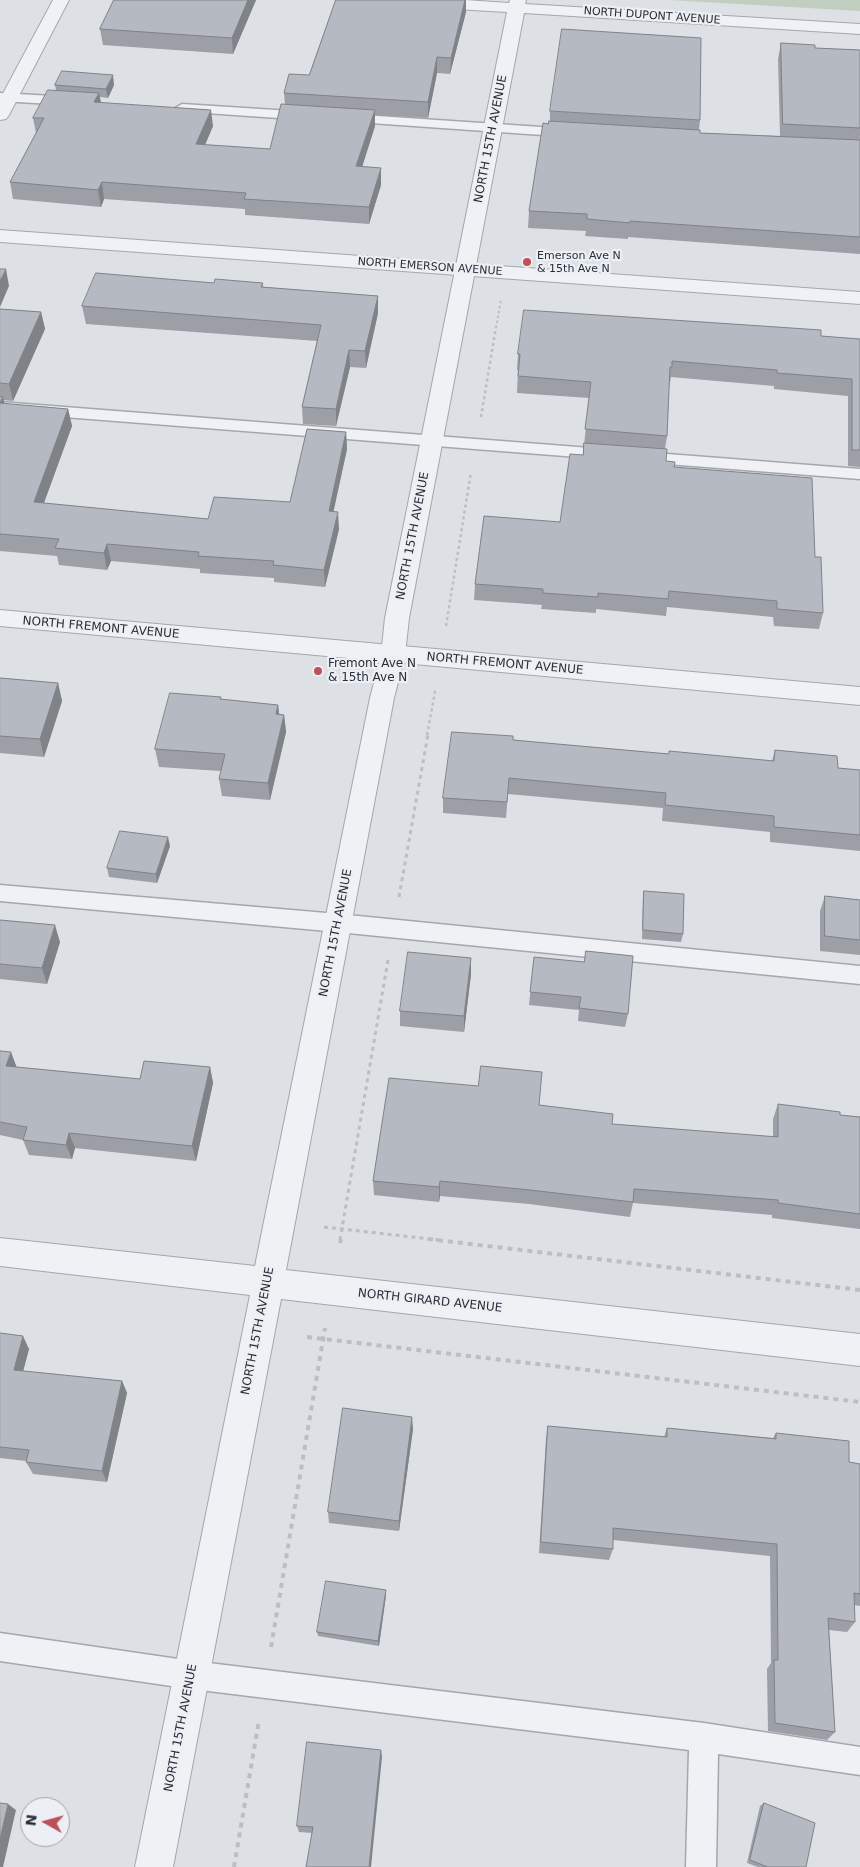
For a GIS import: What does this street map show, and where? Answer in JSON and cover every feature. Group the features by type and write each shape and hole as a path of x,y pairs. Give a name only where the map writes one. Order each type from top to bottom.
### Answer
{"street":[{"path":"0,115 5,97 60,0"},
{"name":"NORTH DUPONT AVENUE","path":"384,0 517,4 860,29"},
{"name":"NORTH 15TH AVENUE","path":"154,1867 382,698 393,655 397,618 517,4"},
{"name":"NORTH EMERSON AVENUE","path":"0,236 860,298"},
{"name":"NORTH FREMONT AVENUE","path":"0,618 860,696"},
{"name":"NORTH GIRARD AVENUE","path":"0,1252 860,1350"}],"lane":[{"path":"5,97 81,102"},
{"path":"170,108 317,117"},
{"path":"336,118 587,134"},
{"path":"0,407 860,474"},
{"path":"0,893 338,923 860,975"},
{"path":"0,1648 265,1684 704,1737 860,1761"},
{"path":"701,1867 704,1737"}],"path":[{"path":"324,1227 860,1290"},
{"path":"234,1867 326,1322"},
{"path":"307,1337 860,1402"}],"green space":[{"path":"669,0 860,0 860,11"}],"building":[{"path":"114,0 248,0 232,38 100,29"},
{"path":"336,0 465,0 451,58 437,57 428,102 284,93 289,74 309,75"},
{"path":"562,29 701,38 700,120 550,111"},
{"path":"781,43 815,45 815,48 860,50 860,128 783,124"},
{"path":"62,71 113,75 106,89 55,85"},
{"path":"48,90 99,93 94,102 211,110 196,144 270,149 281,104 375,110 356,166 381,168 369,207 244,199 246,193 102,182 98,190 10,182 44,118 33,118"},
{"path":"549,121 700,130 700,133 860,140 860,237 630,221 630,223 587,219 587,214 529,211 543,123 548,124"},
{"path":"0,269 6,269 0,281"},
{"path":"96,273 214,283 215,279 263,283 261,287 378,296 365,351 349,350 336,409 302,407 321,325 82,306"},
{"path":"0,309 41,312 9,384 0,383"},
{"path":"524,310 821,330 821,336 860,339 860,450 852,450 852,379 672,361 672,367 670,367 667,436 585,429 591,382 518,376 520,354 518,354"},
{"path":"0,403 68,409 34,502 208,519 214,497 290,502 307,429 346,432 329,511 338,512 324,570 273,565 274,561 198,556 199,552 107,544 104,553 55,548 59,539 0,534"},
{"path":"584,443 667,449 666,461 675,462 674,467 812,478 815,557 821,557 823,613 777,609 777,601 669,591 668,599 598,593 598,597 543,593 543,589 475,584 484,516 560,522 570,454 583,455"},
{"path":"0,678 58,683 40,739 0,736"},
{"path":"170,693 221,697 220,699 278,705 276,714 284,715 268,783 219,779 225,754 155,749"},
{"path":"452,732 513,736 513,740 669,754 669,751 774,761 775,750 837,756 838,768 860,770 860,835 774,827 774,816 665,805 666,793 509,778 507,802 443,798"},
{"path":"120,831 168,837 156,874 107,868"},
{"path":"644,891 684,894 683,934 643,930"},
{"path":"825,896 860,900 860,940 825,936"},
{"path":"0,920 55,925 42,968 0,964"},
{"path":"586,951 633,956 628,1014 579,1008 581,997 530,992 534,957 584,962"},
{"path":"408,952 471,958 464,1016 400,1011"},
{"path":"0,1051 11,1052 6,1066 140,1079 144,1061 210,1067 192,1146 69,1133 66,1145 23,1140 27,1127 0,1122"},
{"path":"481,1066 542,1072 539,1105 613,1114 612,1124 778,1137 778,1104 840,1112 840,1115 860,1117 860,1214 778,1203 778,1200 634,1189 633,1202 440,1181 439,1187 373,1181 389,1078 478,1086"},
{"path":"0,1333 23,1336 14,1370 122,1381 102,1471 26,1462 29,1450 0,1447"},
{"path":"343,1408 412,1417 399,1521 328,1512"},
{"path":"548,1426 667,1437 667,1428 776,1439 776,1433 849,1441 849,1462 860,1464 860,1594 854,1593 855,1622 828,1618 835,1732 775,1723 774,1660 778,1660 777,1544 613,1528 613,1549 541,1542"},
{"path":"326,1581 386,1590 378,1641 317,1632"},
{"path":"307,1742 381,1750 369,1867 306,1867 313,1827 297,1826"},
{"path":"0,1803 8,1804 0,1839"},
{"path":"764,1803 815,1823 806,1867 768,1867 750,1860"}],"place":[{"name":"Emerson Ave N & 15th Ave N","path":"527,262"},
{"name":"Fremont Ave N & 15th Ave N","path":"318,671"}]}
